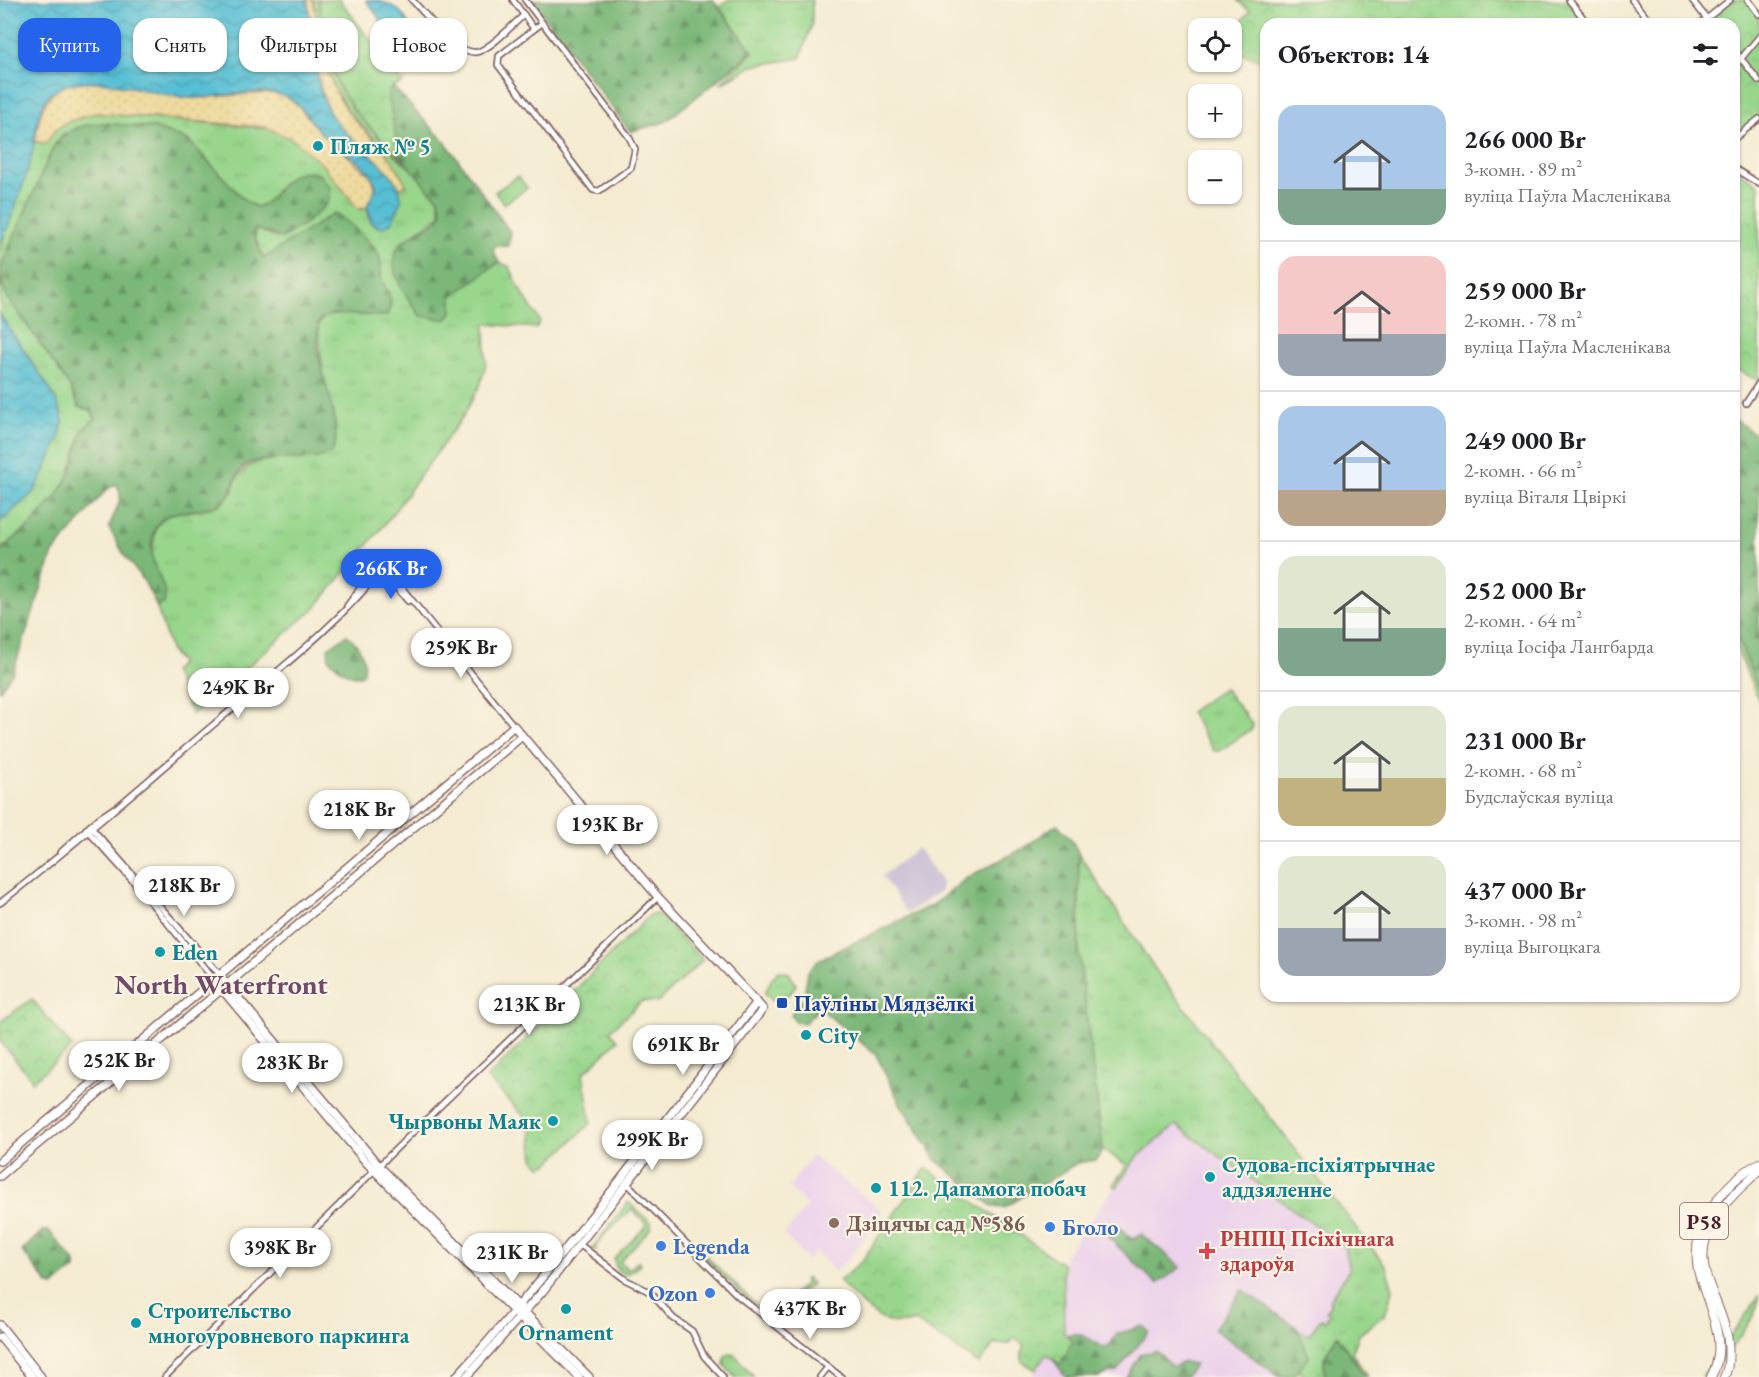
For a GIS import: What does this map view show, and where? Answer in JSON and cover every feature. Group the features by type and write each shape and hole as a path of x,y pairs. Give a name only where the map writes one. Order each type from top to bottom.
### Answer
{"main road":[{"name":"Р58","path":"1711,1377 1719,1348 1716,1323 1698,1272 1699,1234 1714,1204 1724,1192 1759,1163"},
{"name":"Р58","path":"1724,1377 1728,1370 1726,1330 1705,1272 1704,1253 1708,1228 1721,1208 1759,1171"}],"street":[{"path":"412,0 455,44 469,52 478,52 487,47 524,15"},
{"path":"513,0 534,29"},
{"path":"525,0 542,23 635,149 634,162 627,172 603,190 593,190 498,65 499,56 542,23"},
{"path":"1569,0 1583,18"},
{"path":"1632,0 1647,18"},
{"path":"1692,0 1706,18"},
{"path":"1708,18 1730,0"},
{"path":"1748,0 1759,14"},
{"path":"1759,37 1741,59 1759,81"},
{"path":"1740,134 1759,119"},
{"path":"1740,172 1759,184"},
{"path":"1746,403 1759,383"},
{"path":"344,611 378,563 658,897 764,1008 624,1181 456,1377"},
{"path":"0,903 59,856 303,649 365,591 383,568"},
{"path":"0,1161 514,726"},
{"path":"0,1176 522,736"},
{"path":"89,829 377,1168 579,1377"},
{"path":"165,1377 377,1168 658,897"},
{"path":"465,1377 522,1317 579,1244 757,1002"},
{"path":"624,1181 737,1295 841,1377"},
{"path":"579,1244 626,1280 650,1292 673,1318 692,1331 704,1356 723,1377"},
{"path":"522,1317 589,1377"},
{"path":"0,1325 41,1377"},
{"path":"0,1336 32,1377"},
{"path":"820,1377 828,1367"}],"shaded area":[{"path":"918,848 942,882 941,891 907,913 882,876"},
{"name":"РНПЦ Псіхічнага здароўя","path":"1176,1125 1344,1246 1349,1270 1329,1301 1331,1303 1330,1314 1325,1321 1321,1319 1308,1336 1296,1328 1309,1356 1294,1377 1032,1377 1046,1354 1059,1363 1064,1333 1064,1257 1135,1159"},
{"name":"Дзіцячы сад №586","path":"812,1156 882,1210 849,1259 834,1271 816,1252 808,1260 784,1235 807,1206 789,1187"}],"green space":[{"path":"313,0 318,0 321,18 317,18"},
{"path":"318,0 340,0 354,18 321,18"},
{"path":"532,0 713,0 753,52 665,122 630,132"},
{"path":"727,0 812,0 812,24 800,58 752,66 720,84 753,52 719,7"},
{"path":"1237,0 1568,0 1582,18 1260,18 1260,61 1242,53 1242,21 1250,11"},
{"path":"1730,0 1748,0 1759,14 1759,119 1740,134 1740,18 1708,18"},
{"path":"358,24 370,40 370,72 395,72 403,83 392,87 388,92 398,153 405,163 356,113 339,87 334,72 358,72"},
{"path":"328,72 334,72 339,87 356,113 438,197 441,215 396,250 410,301 421,316 433,317 452,312 452,296 499,262 510,267 519,288 540,321 536,328 485,324 486,364 480,385 464,415 389,519 316,607 192,715 173,671 181,663 171,652 156,605 160,606 163,588 151,560 156,527 165,517 175,513 200,510 232,493 236,479 254,464 280,458 321,457 336,442 324,382 318,325 326,315 339,315 381,277 381,263 375,249 341,217 264,258 256,240 257,229 277,238 313,173 290,178 269,200 256,207 245,201 189,141 153,128 105,123 63,134 54,146 3,262 1,286 69,385 79,407 91,410 96,419 83,429 70,473 59,493 31,525 0,550 0,522 35,491 59,439 63,422 52,392 0,315 0,245 35,141 45,144 55,130 65,123 94,113 273,129 298,143 321,162 361,210 367,208 371,223 381,228 386,226 397,212 400,200 399,188 406,185 382,146 349,113"},
{"path":"392,86 446,143 511,233 508,246 495,246 493,251 499,262 452,296 452,312 447,320 420,316 401,287 394,267 397,248 412,235 436,221 442,211 438,197 429,190 398,153 388,92"},
{"path":"105,123 154,128 189,141 245,201 256,207 264,204 282,184 297,174 307,172 320,175 331,189 328,203 306,223 282,238 257,229 254,236 264,258 334,213 360,233 377,253 381,261 381,277 390,296 391,306 386,316 331,314 320,321 319,353 335,421 336,437 333,451 316,458 266,460 248,464 238,474 223,502 208,508 173,513 159,522 155,529 152,552 165,595 164,604 156,605 144,581 125,556 109,528 120,495 116,484 106,490 53,553 13,672 0,690 0,550 31,525 59,493 70,473 83,429 95,419 91,410 79,407 69,385 5,294 0,274 3,262 54,146 76,128"},
{"path":"1740,172 1759,185 1759,381 1740,371"},
{"path":"518,176 527,188 504,204 495,192"},
{"path":"1740,423 1759,437 1759,691 1740,644"},
{"path":"347,635 362,653 365,664 362,675 348,674 329,659 328,648"},
{"path":"1740,644 1759,691 1759,702 1740,656"},
{"path":"1224,688 1253,725 1252,729 1219,751 1214,751 1190,712"},
{"path":"1057,824 1071,839 1079,854 1079,954 1103,1150 1096,1160 1077,1163 1004,1208 993,1207 937,1161 901,1105 876,1055 822,1010 817,1011 804,1023 796,1022 791,1015 795,1003 803,1001 808,971 818,960 934,904 968,877 1022,849"},
{"path":"1079,854 1157,972 1386,1266 1393,1290 1385,1314 1359,1335 1352,1353 1368,1377 1365,1377 1337,1336 1324,1358 1325,1377 1307,1377 1298,1371 1309,1356 1296,1327 1308,1336 1321,1319 1325,1321 1330,1314 1326,1311 1331,1304 1329,1301 1349,1270 1344,1246 1176,1125 1135,1159 1117,1187 1113,1185 1127,1165 1103,1150 1079,954"},
{"path":"651,914 658,914 703,960 658,1002 642,1001 610,1031 618,1040 583,1074 591,1123 548,1164 541,1166 534,1159 530,1122 487,1078"},
{"path":"779,971 789,973 796,985 790,994 771,1000 765,993 772,978"},
{"path":"32,999 72,1047 33,1081 0,1041 0,1022"},
{"path":"926,1168 1063,1265 1064,1333 1073,1341 1060,1364 1046,1354 1036,1370 1023,1362 1021,1353 1024,1345 1014,1338 1010,1344 994,1344 979,1364 915,1321 903,1323 882,1319 864,1306 839,1281 862,1261"},
{"path":"628,1202 651,1222 651,1228 620,1261 628,1270 639,1261 640,1265 627,1275 617,1271 614,1259 647,1225 632,1209 603,1236 595,1248 597,1250 591,1250"},
{"path":"1117,1226 1133,1239 1141,1234 1181,1267 1157,1284 1108,1237"},
{"path":"42,1231 49,1231 75,1262 76,1268 54,1286 49,1285 22,1251"},
{"path":"705,1255 761,1309 759,1310 704,1258"},
{"path":"807,1278 812,1284 771,1314 767,1310 771,1307 774,1309 806,1283 804,1280"},
{"path":"1242,1290 1296,1327 1309,1356 1294,1377 1280,1377 1214,1329"},
{"path":"1759,1296 1747,1327 1707,1377 1702,1377"},
{"path":"1143,1326 1149,1332 1116,1372 1109,1372 1100,1377 1066,1377 1052,1358 1057,1347 1067,1335 1079,1334 1103,1348 1110,1345 1117,1334"},
{"path":"1337,1335 1365,1377 1325,1377 1324,1358"},
{"path":"1156,1351 1173,1367 1184,1362 1195,1364 1185,1377 1126,1377 1141,1354"},
{"path":"735,1355 754,1377 735,1377 724,1365 725,1356"}],"sand":[{"path":"307,0 313,0 317,18 310,18"},
{"path":"317,72 329,72 334,87 349,113 387,154 406,185 399,188 387,170 340,129 324,100"},
{"name":"Пляж № 5","path":"100,81 188,98 270,93 286,96 296,103 321,133 372,177 376,191 367,208 358,209 323,165 292,139 264,127 94,113 65,123 55,130 46,144 35,141 41,113 52,94 70,84"}],"water":[{"path":"0,0 307,0 311,18 239,18 239,72 317,72 322,95 335,120 391,175 398,186 401,198 393,222 381,228 370,221 371,216 367,206 376,187 368,171 322,134 296,103 284,96 254,92 199,98 183,97 124,86 85,82 67,85 53,92 42,105 31,159 0,245"},
{"path":"366,0 389,4 404,18 379,18"},
{"path":"0,315 52,392 63,422 59,439 35,491 0,522"}],"place":[{"name":"Пляж № 5","path":"318,146"},
{"name":"Eden","path":"160,952"},
{"name":"Паўліны Мядзёлкі","path":"782,1003"},
{"name":"City","path":"806,1035"},
{"name":"Чырвоны Маяк","path":"553,1121"},
{"name":"Судова-псіхіятрычнае аддзяленне","path":"1210,1177"},
{"name":"112. Дапамога побач","path":"876,1188"},
{"name":"Дзіцячы сад №586","path":"834,1223"},
{"name":"Бголо","path":"1050,1227"},
{"name":"Legenda","path":"661,1246"},
{"name":"РНПЦ Псіхічнага здароўя","path":"1207,1251"},
{"name":"Ozon","path":"710,1293"},
{"name":"Ornament","path":"566,1309"},
{"name":"Строительство многоуровневого паркинга","path":"136,1323"}],"district":[{"name":"North Waterfront","path":"221,984"}]}
